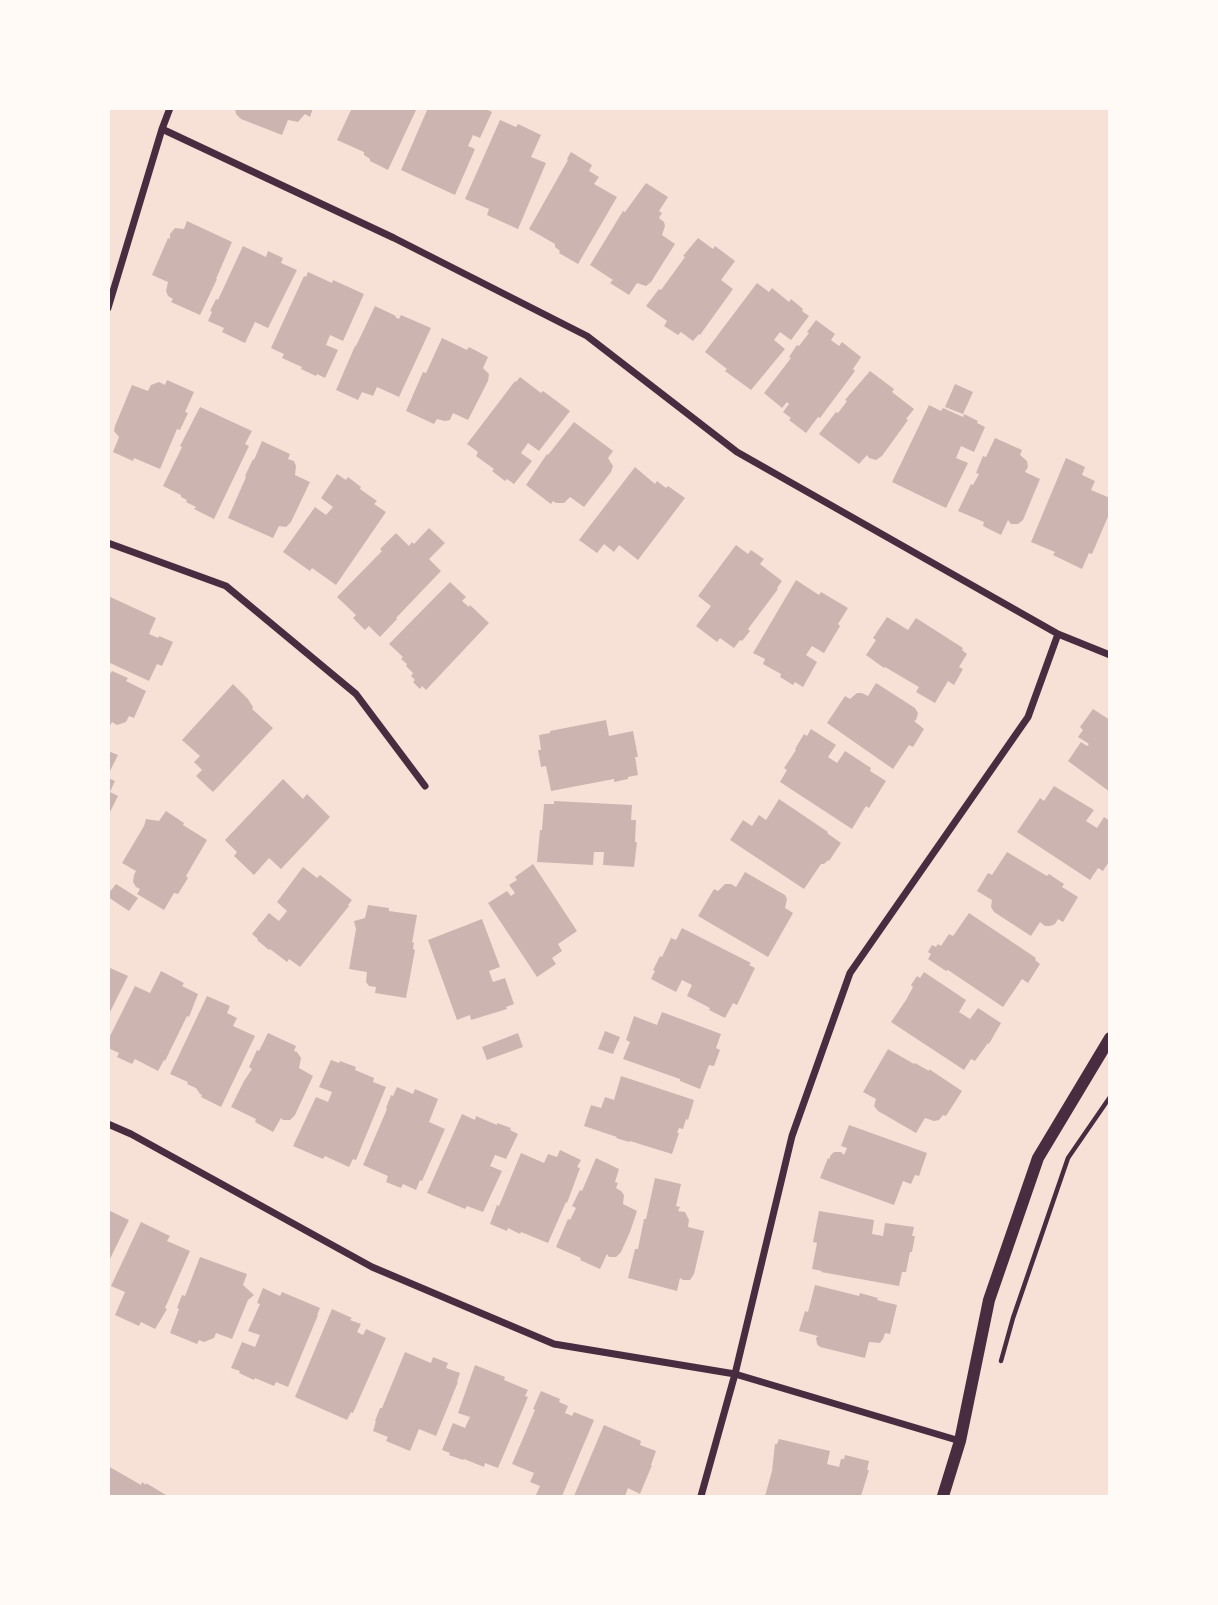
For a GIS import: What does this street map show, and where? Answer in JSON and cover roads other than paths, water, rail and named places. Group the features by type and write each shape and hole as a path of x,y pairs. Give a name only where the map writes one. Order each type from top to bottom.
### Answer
{"street":[{"path":"108,308 170,108"},
{"path":"162,129 394,238 587,336 737,452 1058,634 1110,655"},
{"path":"108,543 226,586 356,694 425,786"},
{"path":"701,1496 735,1374 792,1136 850,973 1028,717 1058,634"},
{"path":"943,1496 960,1441 989,1300 1038,1158 1110,1038"},
{"path":"108,1124 131,1134 372,1267 554,1344 735,1374 960,1441"}]}
